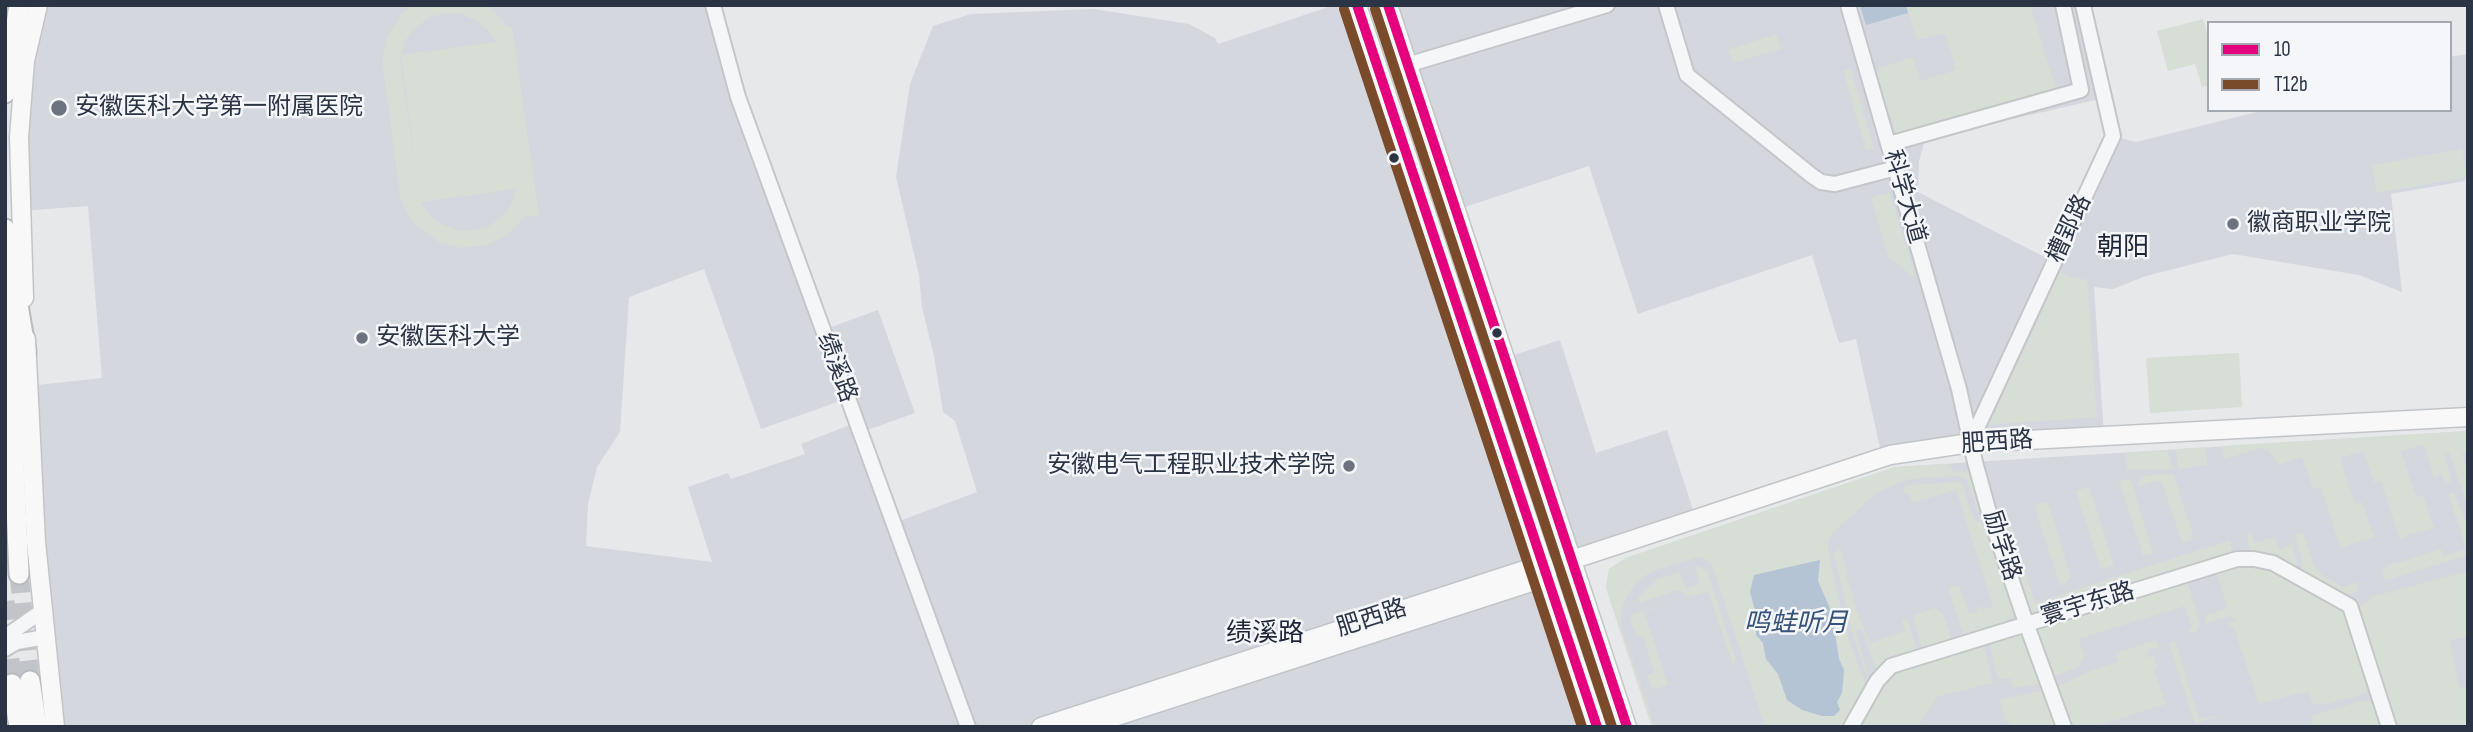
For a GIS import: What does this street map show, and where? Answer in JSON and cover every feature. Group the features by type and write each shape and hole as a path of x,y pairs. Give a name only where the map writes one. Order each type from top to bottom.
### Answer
{"highway":[{"path":"5,16 8,5"},
{"path":"5,93 19,5"},
{"path":"5,229 26,352"},
{"path":"5,259 19,574"},
{"path":"19,727 21,682 37,727"}],"main road":[{"path":"38,5 25,61 19,137 36,542 55,727"},
{"path":"1357,5 1597,727"},
{"path":"1388,5 1627,727"},
{"name":"肥西路","path":"1041,727 1545,570 1890,455 1970,443 2468,417"},
{"name":"肥西路","path":"1083,727 1545,570"}],"street":[{"name":"绩溪路","path":"713,5 738,97 968,727"},
{"path":"1408,65 1586,8 1607,5"},
{"path":"1666,5 1687,75 1811,176 1821,182 1835,184 1896,168"},
{"name":"科学大道","path":"1848,5 1896,168 1935,330 1959,388"},
{"path":"1889,144 2081,90 2063,5"},
{"name":"槽郢路","path":"1970,443 2113,136 2083,5"},
{"name":"励学路","path":"1959,388 1970,443 1990,516 2064,727"},
{"name":"寰宇东路","path":"1850,727 1880,676 1891,666 2237,559 2255,559 2273,563 2350,606 2389,727"},
{"path":"5,637 42,611"},
{"path":"5,649 17,642 45,637"}],"shaded area":[{"path":"38,5 713,5 823,330 878,310 915,413 859,433 894,523 977,492 955,421 943,412 934,356 922,307 919,275 896,177 910,84 933,26 971,14 1094,9 1189,24 1215,38 1218,44 1334,5 1357,5 1543,564 1041,727 55,727 29,386 102,378 88,206 20,211","holes":["704,269 761,429 846,399 855,423 801,444 805,454 731,479 728,473 688,487 712,562 586,546 588,504 597,467 620,432 629,297"]},
{"path":"413,5 484,5 494,11 508,27 512,27 539,215 525,217 507,235 488,245 461,248 438,242 413,223 404,207 400,196 382,59 388,35 401,15","holes":["446,13 474,19 490,32 496,42 401,55 420,200 400,59 404,42 413,30 430,17","516,189 513,202 505,214 489,226 475,230 460,231 440,224 421,202"]},
{"path":"1388,5 2083,5 2104,98 1925,139 1919,161 1918,192 2054,262 2113,136 2136,142 2257,112 2452,112 2452,57 2468,54 2465,181 2391,194 2402,292 2359,275 2233,254 2146,276 2113,289 2094,287 2104,436 1882,457 1856,339 1839,343 1812,255 1638,314 1589,166 1456,210"},
{"path":"1906,5 2030,5 2058,95 1897,137 1875,70 1913,57 1920,81 1956,70 1945,34 1917,40"},
{"path":"2203,19 2207,33 2207,86 2202,87 2195,64 2168,71 2157,31"},
{"path":"1776,34 1781,49 1733,63 1728,50"},
{"path":"1851,69 1874,148 1866,150 1843,71"},
{"path":"2462,149 2467,177 2377,193 2372,165"},
{"path":"1890,192 1916,279 1888,257 1871,198"},
{"path":"2061,271 2069,276 2087,280 2097,417 1989,425"},
{"path":"1560,340 1596,453 1667,430 1696,519 1573,560 1505,358"},
{"path":"2239,353 2242,407 2150,413 2146,358"},
{"path":"2468,431 2468,727 1652,727 1606,588 1609,569 1626,558 1895,467"},
{"path":"2468,431 2468,452 2462,454 2468,470 2468,508 2449,452 2444,454 2452,481 2445,484 2442,474 2434,477 2423,444 2401,452 2416,497 2423,495 2434,528 2400,539 2381,481 2374,483 2363,451 2340,458 2355,504 2362,502 2374,538 2348,545 2341,550 2321,487 2313,489 2302,457 2279,465 2268,450 2261,448 2224,459 2221,446"},
{"path":"2206,447 2207,465 2179,469 2175,449"},
{"path":"2167,450 2173,469 2127,470 2125,453"},
{"path":"1947,464 1954,471 1967,473 1971,477 1981,513 1978,513 1968,481 1959,476 1909,479 1879,491 1834,532 1828,541 1847,635 1864,680 1865,693 1846,727 1765,727 1712,565 1697,557 1650,572 1637,582 1622,608 1621,626 1655,727 1652,727 1606,588 1609,569 1626,558 1895,467","holes":["1820,560 1818,581 1832,613 1839,659 1844,670 1837,702 1785,690 1778,674 1766,659 1763,643 1756,635 1755,610 1750,592 1754,575"]},
{"path":"2174,475 2194,539 2182,543 2162,482 2154,481 2138,487 2140,477"},
{"path":"2131,480 2153,553 2143,556 2119,481"},
{"path":"1962,484 1974,520 1985,524 2016,613 1999,626 1968,636 1963,633 1948,588 1959,585 1969,614 1978,611 1979,605 1981,610 1993,606 1956,490 1912,503 1909,494 1905,494 1903,489 1907,485"},
{"path":"2089,487 2114,565 2101,570 2076,491"},
{"path":"2454,492 2468,526 2468,555 2384,581 2381,570 2391,563 2441,549 2444,556 2466,549 2448,494"},
{"path":"2048,502 2071,577 2061,587 2034,505"},
{"path":"2007,513 2035,603 2230,540 2232,551 2228,556 2039,615 2032,614 2025,606 1996,519 1997,515"},
{"path":"2303,532 2314,565 2324,577 2343,587 2358,582 2358,591 2352,594 2336,594 2302,576 2302,561 2295,535"},
{"path":"2251,533 2254,543 2275,537 2279,549 2292,545 2296,565 2291,568 2250,553 2247,534"},
{"path":"1840,548 1848,575 1846,577 1854,596 1852,597 1869,643 1905,631 1902,620 1907,619 1917,649 1878,670 1863,632 1858,629 1856,634 1868,679 1852,632 1834,554"},
{"path":"2260,563 2347,612 2371,685 2368,690 2361,695 2323,705 2312,703 2308,691 2259,704 2233,626 2228,623 2237,620 2230,616 2204,624 2206,615 2228,608 2217,573 2220,568"},
{"path":"1695,567 1707,570 1736,660 1733,666 1708,591 1689,597 1678,590 1639,603 1638,597 1656,580 1680,572 1686,589 1700,584"},
{"path":"2468,571 2468,637 2450,640 2459,687 2466,687 2468,696 2468,727 2392,727 2357,614 2358,608 2371,597"},
{"path":"1547,577 1597,727 1083,727"},
{"path":"2182,580 2188,584 2200,623 2198,629 2191,634 2189,630 2192,628 2185,606 2078,639 2085,656 2078,667 2056,676 2048,672 2035,629"},
{"path":"1676,601 1644,612 1668,685 1656,689 1651,686 1647,675 1654,672 1643,636 1636,637 1630,619 1633,614"},
{"path":"1936,608 1943,614 1951,637 1948,642 1922,648 1914,615"},
{"path":"2015,632 2027,638 2042,682 2039,684 2013,688 2010,678 1998,679 1988,639"},
{"path":"2156,640 2158,647 2149,650 2146,658 2154,655 2157,666 2154,671 2166,704 2093,727 2070,727 2055,688 2090,671 2118,662 2116,653"},
{"path":"2175,640 2199,719 2225,714 2195,724 2169,644"},
{"path":"1983,641 1993,683 1937,697 1917,727 1856,727 1887,674"},
{"path":"2042,691 2059,727 2008,727 2010,723 2005,720 2000,699"},
{"path":"2362,701 2376,703 2383,727 2313,727 2314,715"}],"water":[{"path":"1860,5 1906,5 1908,13 1866,25"},
{"name":"鸣蛙听月","path":"1820,560 1818,581 1832,613 1839,659 1844,670 1842,693 1837,702 1840,710 1834,716 1822,716 1802,710 1787,700 1778,674 1766,659 1763,643 1756,635 1755,610 1750,592 1754,575"}],"tunnel":[{"path":"19,574 30,681"},
{"path":"5,601 12,684"}],"transit line":[{"name":"10","path":"1357,5 1597,727"},
{"name":"10","path":"1388,5 1627,727"},
{"name":"T12b","path":"1344,9 1582,727"},
{"name":"T12b","path":"1375,9 1612,727"}],"place":[{"name":"安徽医科大学第一附属医院","path":"59,108"},
{"name":"徽商职业学院","path":"2233,224"},
{"name":"安徽医科大学","path":"362,338"},
{"name":"安徽电气工程职业技术学院","path":"1349,466"}],"district":[{"name":"朝阳","path":"2123,248"},
{"name":"绩溪路","path":"1265,634"}]}
